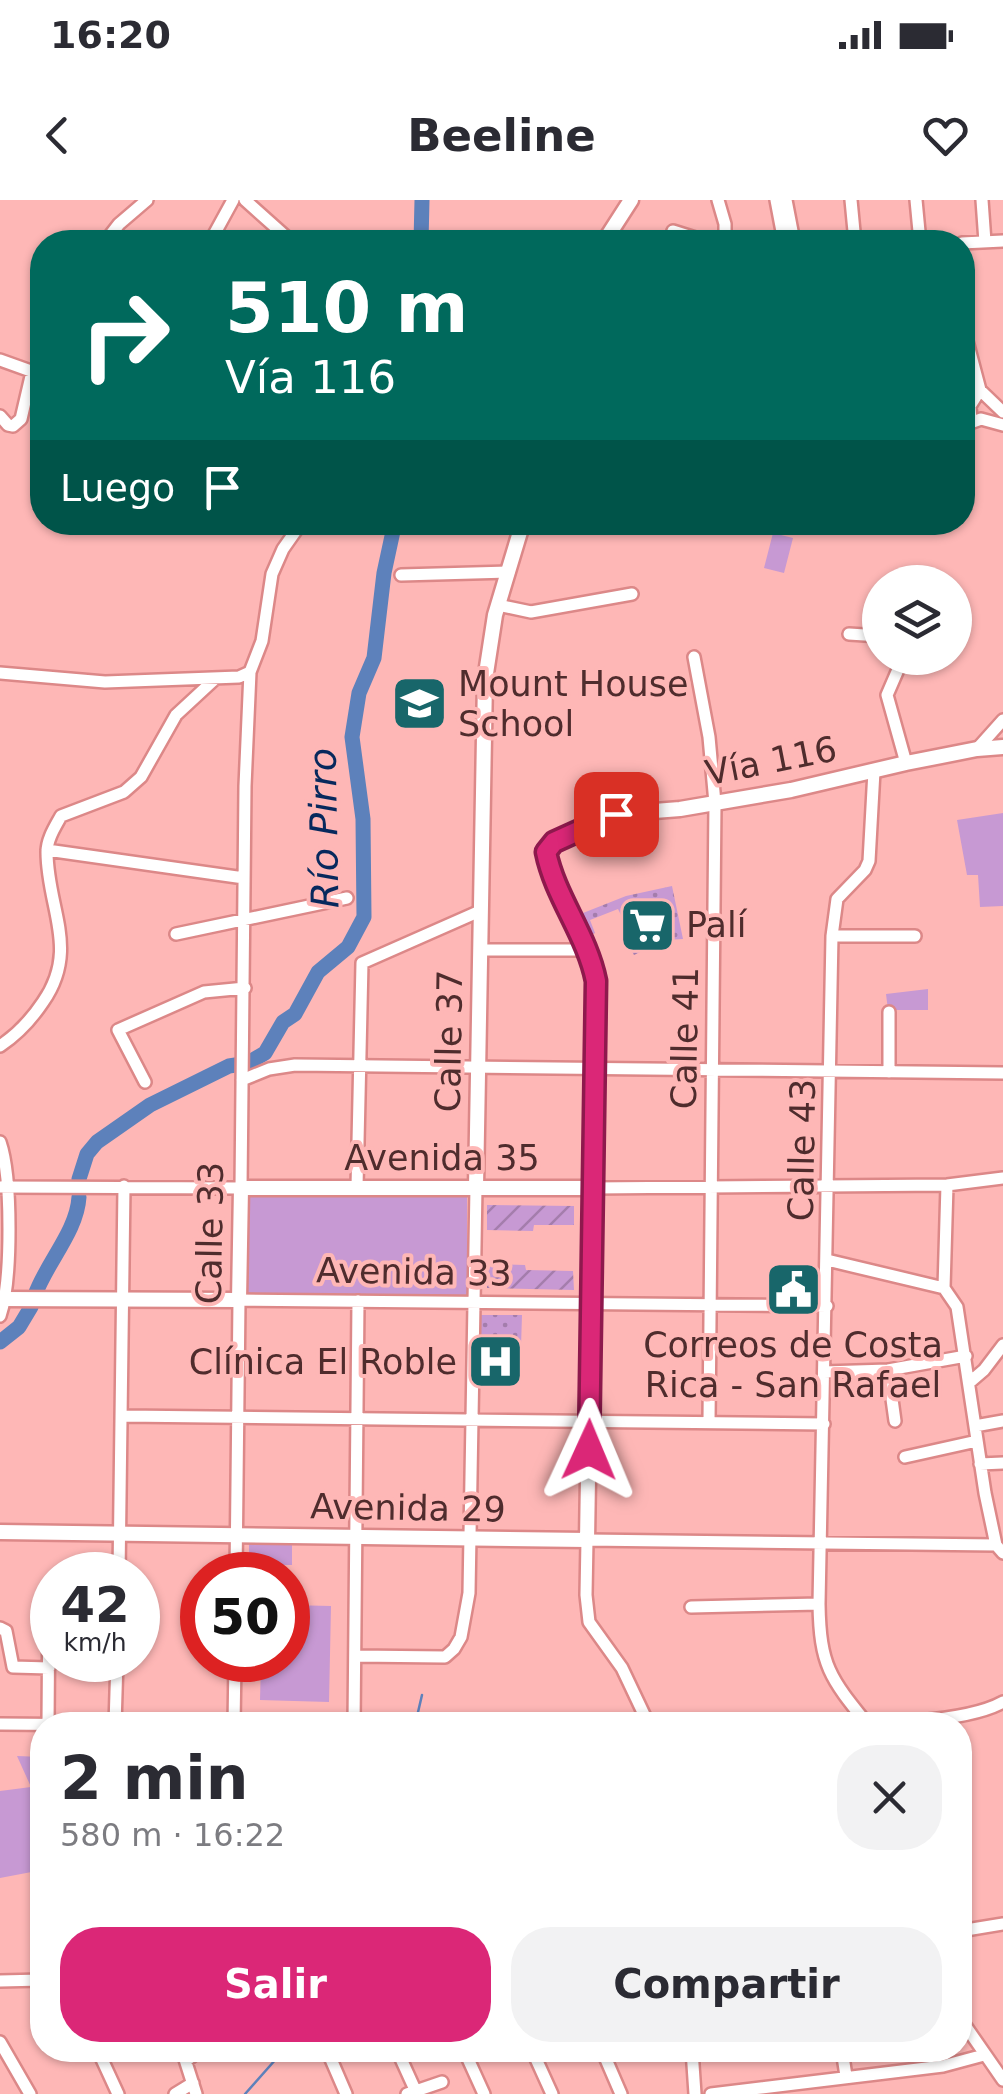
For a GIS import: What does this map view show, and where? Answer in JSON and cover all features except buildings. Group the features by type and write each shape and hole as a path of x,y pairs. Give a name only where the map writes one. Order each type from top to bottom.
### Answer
{"main road":[{"path":"611,230 630,200"},
{"name":"Calle 37","path":"476,1187 485,680 498,604 519,535"},
{"name":"Vía 116","path":"586,950 546,857 546,849 554,842 616,814 715,803 811,786 977,748 1003,747"},
{"path":"586,950 596,981 587,1540"},
{"name":"Avenida 35","path":"241,1188 592,1188"},
{"name":"Calle 33","path":"240,1300 241,1188"},
{"name":"Avenida 33","path":"3,1299 240,1300"},
{"name":"Avenida 29","path":"0,1532 587,1540"}],"street":[{"path":"115,230 147,200"},
{"path":"217,230 233,200"},
{"path":"245,200 279,230"},
{"path":"718,200 725,230"},
{"path":"776,200 785,230"},
{"path":"786,200 792,230"},
{"path":"851,200 854,230"},
{"path":"916,200 919,230"},
{"path":"982,200 986,242"},
{"path":"975,242 1003,241"},
{"path":"0,360 30,370"},
{"path":"975,371 980,390 1003,412"},
{"path":"975,398 980,390"},
{"path":"0,416 8,426 18,424 30,394"},
{"path":"975,422 989,419 1003,425"},
{"name":"Calle 33","path":"241,1188 250,672 262,641 276,562 294,535"},
{"path":"401,575 509,572"},
{"path":"498,604 531,612 632,594"},
{"path":"849,634 862,635"},
{"name":"Calle 41","path":"694,657 709,737 715,803 709,1422"},
{"path":"0,673 104,682 239,677 250,672"},
{"path":"896,675 887,695 906,762"},
{"path":"0,1046 24,1027 50,992 58,973 62,938 47,850 61,816 124,792 141,777 176,715 216,678"},
{"path":"977,748 1003,720"},
{"name":"Calle 43","path":"858,1712 844,1696 820,1646 820,1544 832,936 837,899 870,861 874,771"},
{"path":"47,850 244,878"},
{"path":"176,934 347,898"},
{"path":"357,1187 363,962 480,910"},
{"path":"832,936 915,936"},
{"path":"480,950 586,950"},
{"path":"145,1082 118,1030 204,992 245,988"},
{"path":"889,1012 889,1072"},
{"path":"242,1075 284,1066 361,1065 1003,1073"},
{"path":"0,1142 4,1187 0,1316"},
{"name":"Avenida 35","path":"592,1188 947,1186 1003,1178"},
{"path":"120,1552 124,1186"},
{"path":"947,1186 944,1288 958,1307 980,1464 999,1549"},
{"name":"Avenida 35","path":"4,1187 241,1188"},
{"name":"Calle 37","path":"356,1656 436,1658 454,1649 464,1626 471,1539 476,1187"},
{"path":"828,1260 944,1288"},
{"name":"Calle 33","path":"236,1552 240,1300"},
{"name":"Avenida 33","path":"240,1300 827,1306"},
{"path":"354,1712 358,1302"},
{"path":"970,1382 1003,1344"},
{"path":"824,1372 888,1370 966,1356"},
{"path":"888,1370 894,1421"},
{"path":"123,1416 824,1424"},
{"path":"975,1426 1003,1420"},
{"path":"905,1457 976,1440"},
{"path":"980,1464 1003,1463"},
{"path":"587,1540 589,1622 622,1668 643,1712"},
{"name":"Avenida 29","path":"587,1540 999,1549"},
{"path":"691,1607 819,1604"},
{"path":"0,1628 6,1631 12,1667 30,1667"},
{"path":"48,1712 49,1682"},
{"path":"115,1712 116,1682"},
{"path":"234,1712 235,1682"},
{"path":"971,1712 1003,1702"},
{"path":"0,1724 30,1724"},
{"path":"972,1929 1003,1924"},
{"path":"0,1981 30,1980"},
{"path":"972,2036 1003,2080"},
{"path":"0,2042 30,2094"},
{"path":"972,2057 984,2054"},
{"path":"106,2062 118,2094"},
{"path":"175,2094 195,2089 186,2062"},
{"path":"332,2062 346,2094"},
{"path":"401,2062 413,2093 442,2082"},
{"path":"469,2062 484,2094"},
{"path":"537,2062 552,2094"},
{"path":"607,2062 621,2094"},
{"path":"693,2062 695,2094"},
{"path":"844,2062 846,2076"},
{"path":"711,2094 956,2062"}],"shaded area":[{"path":"772,535 793,538 784,573 764,568"},
{"path":"1003,813 1003,906 980,907 978,875 967,875 957,820"},
{"path":"672,886 683,939 666,940 634,955 629,946 674,928 662,899 622,917 618,909 590,920 595,933 590,935 583,913 626,896"},
{"path":"928,989 928,1010 888,1010 886,994"},
{"path":"246,1194 467,1196 467,1296 244,1293"},
{"path":"487,1205 574,1206 574,1225 534,1225 533,1231 487,1230"},
{"path":"487,1264 573,1271 574,1290 487,1288"},
{"path":"479,1315 522,1315 521,1347 479,1347"},
{"path":"292,1540 292,1552 249,1552 249,1541"},
{"path":"310,1606 331,1606 329,1702 260,1700 260,1682 310,1682"},
{"path":"17,1756 30,1757 30,1785"},
{"path":"30,1787 30,1872 0,1878 0,1791"}],"waterway":[{"name":"Río Pirro","path":"421,230 422,200"},
{"name":"Río Pirro","path":"79,1179 87,1154 97,1142 150,1105 265,1053 283,1022 295,1014 318,972 348,947 364,917 363,819 352,737 359,693 374,658 392,535"},
{"name":"Río Pirro","path":"35,1295 73,1222 79,1197"},
{"name":"Río Pirro","path":"0,1342 19,1327 31,1307"},
{"path":"418,1712 422,1695"},
{"path":"245,2094 273,2062"}],"place":[{"name":"Mount House School","path":"419,704"},
{"name":"Palí","path":"647,925"},
{"name":"Correos de Costa Rica - San Rafael","path":"793,1289"},
{"name":"Clínica El Roble","path":"496,1362"}],"route":[{"path":"589,1450 596,981 591,960 550,871 546,852 554,842 616,814"}]}
